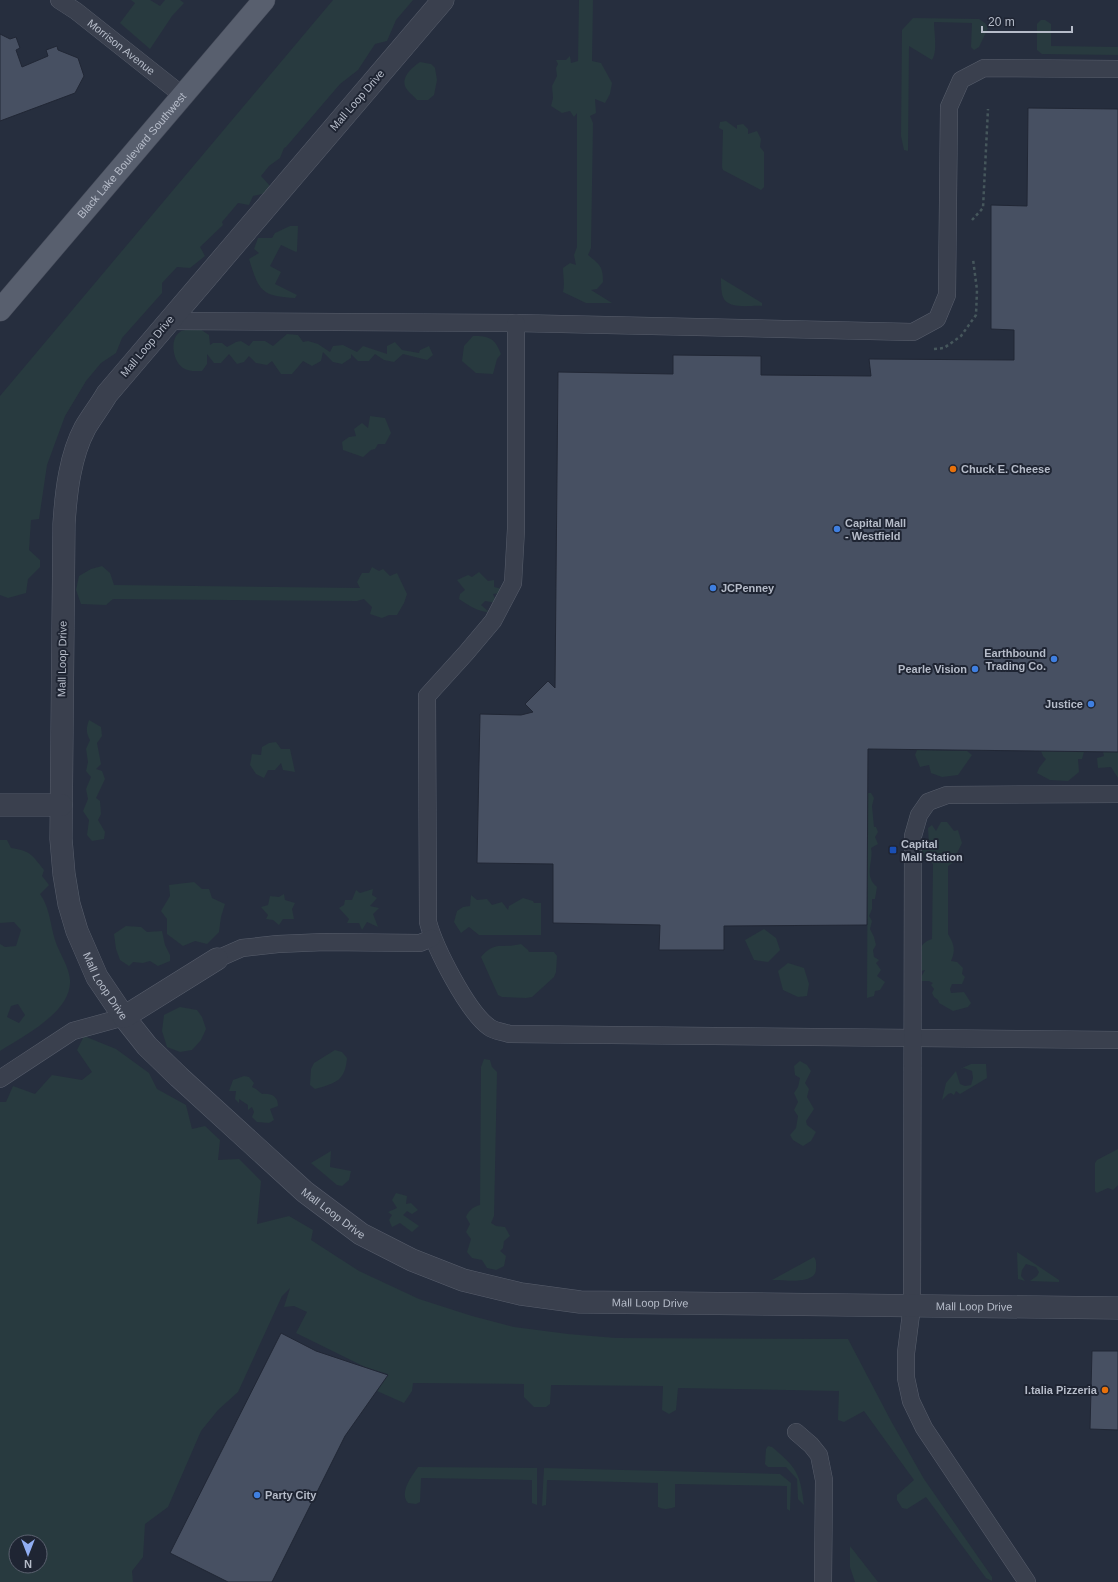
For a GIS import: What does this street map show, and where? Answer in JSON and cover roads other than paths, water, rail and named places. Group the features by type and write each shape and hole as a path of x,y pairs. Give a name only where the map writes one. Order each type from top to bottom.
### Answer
{"main road":[{"name":"Black Lake Boulevard Southwest","path":"0,310 264,0"}],"street":[{"name":"Mall Loop Drive","path":"443,0 107,394 85,429 72,465 65,504 61,839 64,874 69,904 77,931 98,977 124,1017 147,1046 179,1077 314,1199 361,1234 412,1260 463,1280 521,1294 580,1302 1118,1308"},
{"path":"0,805 61,805"},
{"path":"124,1017 217,959"}],"lane":[{"name":"Morrison Avenue","path":"59,0 76,11 182,95"},
{"path":"168,321 516,323 913,332 937,319 947,295 949,107 961,80 984,68 1118,69"},
{"path":"516,323 516,529 513,584 493,621 427,696 428,922 432,938 477,1016 490,1028 509,1034 1118,1040"},
{"path":"1027,1582 924,1428 911,1400 906,1378 906,1353 912,1306 914,836 919,815 928,802 946,795 1118,794"},
{"path":"217,959 242,948 278,944 325,942 420,943 432,938"},
{"path":"0,1079 73,1031 124,1017"},
{"path":"796,1432 811,1445 819,1455 824,1480 823,1582"}],"place":[{"name":"Chuck E. Cheese","path":"953,469"},
{"name":"Capital Mall - Westfield","path":"837,529"},
{"name":"JCPenney","path":"713,588"},
{"name":"Earthbound Trading Co.","path":"1054,659"},
{"name":"Pearle Vision","path":"975,669"},
{"name":"Justice","path":"1091,704"},
{"name":"Capital Mall Station","path":"893,850"},
{"name":"I.talia Pizzeria","path":"1105,1390"},
{"name":"Party City","path":"257,1495"}]}
